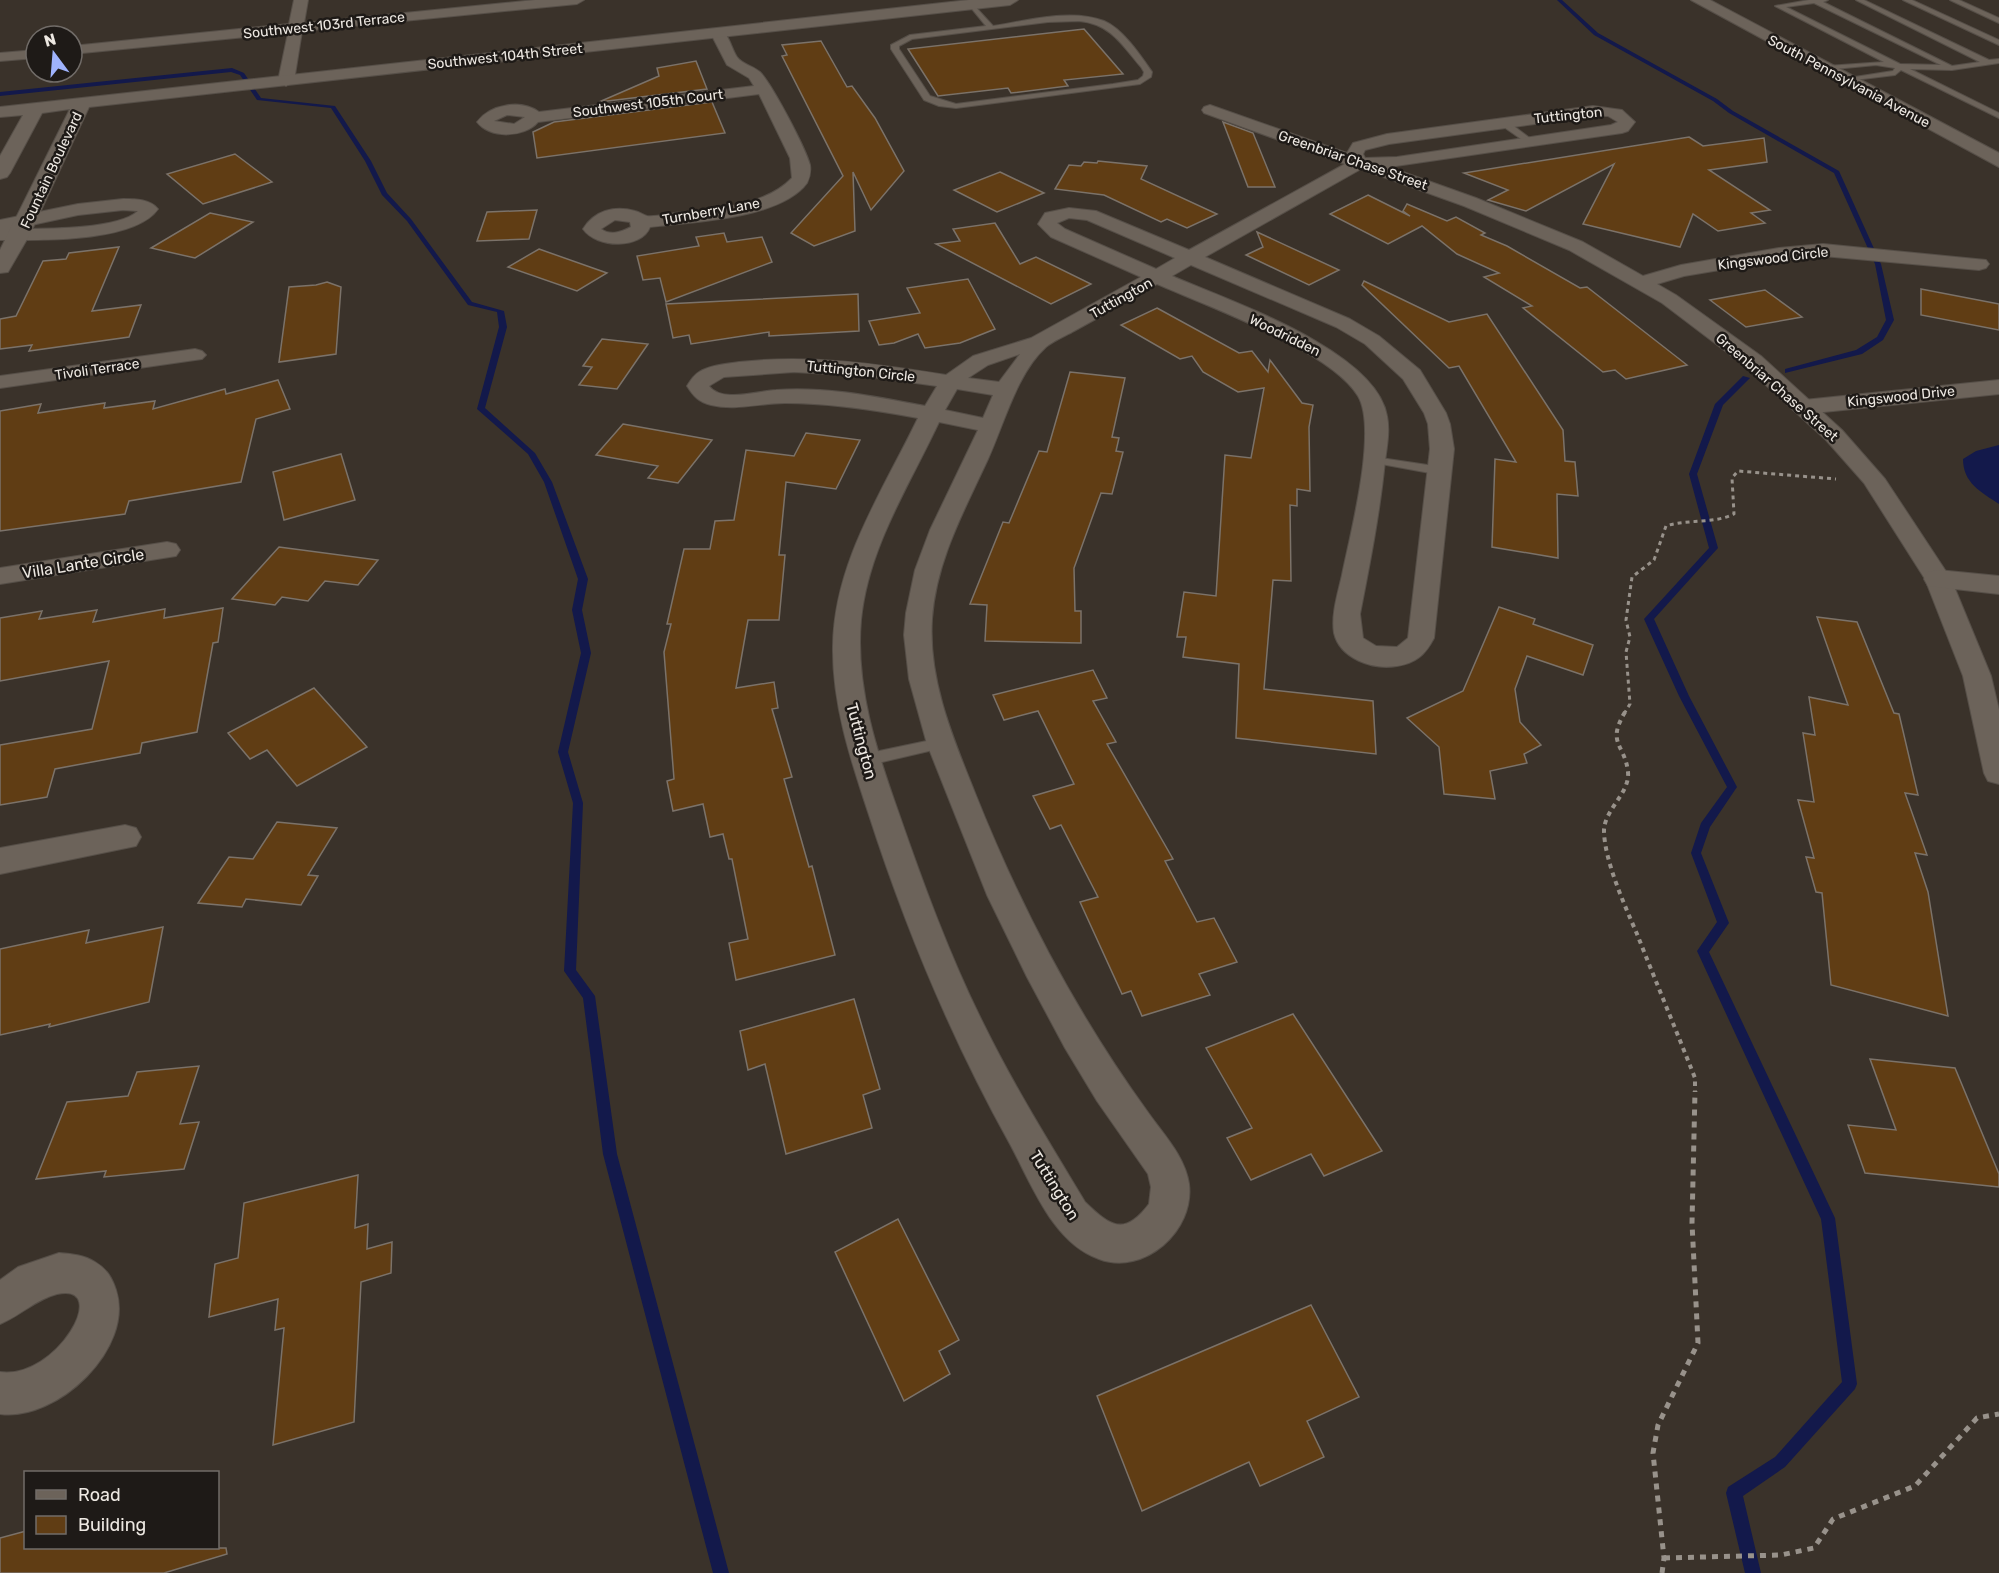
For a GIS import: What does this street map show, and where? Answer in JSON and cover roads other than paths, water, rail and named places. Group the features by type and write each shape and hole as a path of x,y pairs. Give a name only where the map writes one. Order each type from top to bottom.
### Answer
{"main road":[{"name":"Southwest 104th Street","path":"0,112 717,32 743,42 962,3 1011,0"},
{"name":"South Pennsylvania Avenue","path":"1699,0 1999,161"},
{"name":"Fountain Boulevard","path":"0,267 23,227 82,103"},
{"path":"0,173 35,109"},
{"name":"Kingswood Drive","path":"1804,406 1999,387"},
{"path":"1938,579 1999,585"}],"street":[{"path":"286,81 301,0"},
{"name":"Southwest 103rd Terrace","path":"84,49 577,0"},
{"name":"Turnberry Lane","path":"717,32 732,62 759,82"},
{"name":"Turnberry Lane","path":"642,222 747,207 786,192 800,180 802,168 799,158 759,82 743,42"},
{"path":"0,57 24,55"},
{"name":"Southwest 105th Court","path":"533,118 759,82"},
{"name":"Greenbriar Chase Street","path":"1210,110 1517,220 1576,246 1641,283 1720,335 1804,406 1834,435 1873,479 1938,579 1977,676 1994,732 1999,773"},
{"name":"Tuttington","path":"1038,343 1012,378 939,537 926,575 919,612 917,640 921,673 941,743 972,825 1006,901 1067,1019 1100,1074 1164,1165 1171,1187 1168,1209 1161,1224 1146,1235 1125,1243 1105,1243 1071,1216 960,1014 917,910 865,760 849,691 847,644 853,590 860,562 876,523 950,383 975,364 1016,348 1038,343 1158,278 1359,163 1397,162 1531,142 1622,128 1627,125 1627,122 1621,115 1601,110 1373,142 1359,147 1355,153 1359,163"},
{"path":"0,226 23,227 112,227 138,221 146,217 149,209 139,204 64,212 23,227 0,234"},
{"name":"Woodridden","path":"1069,213 1090,215 1192,258 1343,323 1372,340 1398,362 1422,389 1440,424 1442,449 1421,638 1414,650 1406,654 1384,657 1356,648 1347,630 1377,430 1375,410 1361,388 1335,361 1300,340 1158,278 1058,232 1047,224 1048,220 1055,216 1069,213"},
{"name":"Kingswood Circle","path":"1641,283 1681,271 1779,254 1843,250 1979,264"},
{"name":"Tivoli Terrace","path":"0,382 195,355"},
{"name":"Tuttington Circle","path":"991,426 828,398 780,396 734,401 712,400 700,392 698,386 701,380 709,375 722,371 808,364 909,375 1007,390"},
{"name":"Villa Lante Circle","path":"0,576 167,550"},
{"path":"0,861 125,837"},
{"path":"0,1304 31,1281 62,1272 75,1273 91,1280 101,1295 101,1315 94,1335 82,1353 65,1370 42,1385 19,1393 0,1393"}],"lane":[{"path":"1825,0 1779,6 1999,116"},
{"path":"1859,0 1989,63"},
{"path":"1906,0 1999,43"},
{"path":"1953,0 1999,21"},
{"path":"1815,1 1952,68"},
{"path":"962,3 991,28 1070,20 1104,24 1144,66 1148,72 1147,77 1140,82 1113,87 956,106 927,98 895,49 895,45 910,37 991,28"},
{"path":"1827,68 1876,63 1952,68 1999,61"},
{"path":"1846,79 1895,73 1899,66"},
{"path":"1925,79 1952,83"},
{"path":"1988,100 1999,116"},
{"path":"1504,123 1531,142"},
{"path":"1374,460 1441,471"},
{"path":"865,760 941,743"}],"waterway":[{"path":"1559,0 1596,34 1715,100 1731,112 1837,172 1878,264 1890,320 1880,338 1859,352 1788,371"},
{"path":"0,94 232,70 242,74 259,99 333,107 368,161 384,194 409,220 470,304 500,311 503,327 481,409 531,453 548,482 583,579 577,610 586,653 563,752 578,803 570,971 589,996 610,1154 721,1573"},
{"path":"1746,378 1719,404 1693,474 1714,548 1649,619 1684,696 1732,787 1705,826 1696,853 1723,923 1703,951 1828,1218 1850,1384 1780,1462 1734,1493 1753,1573"}]}
